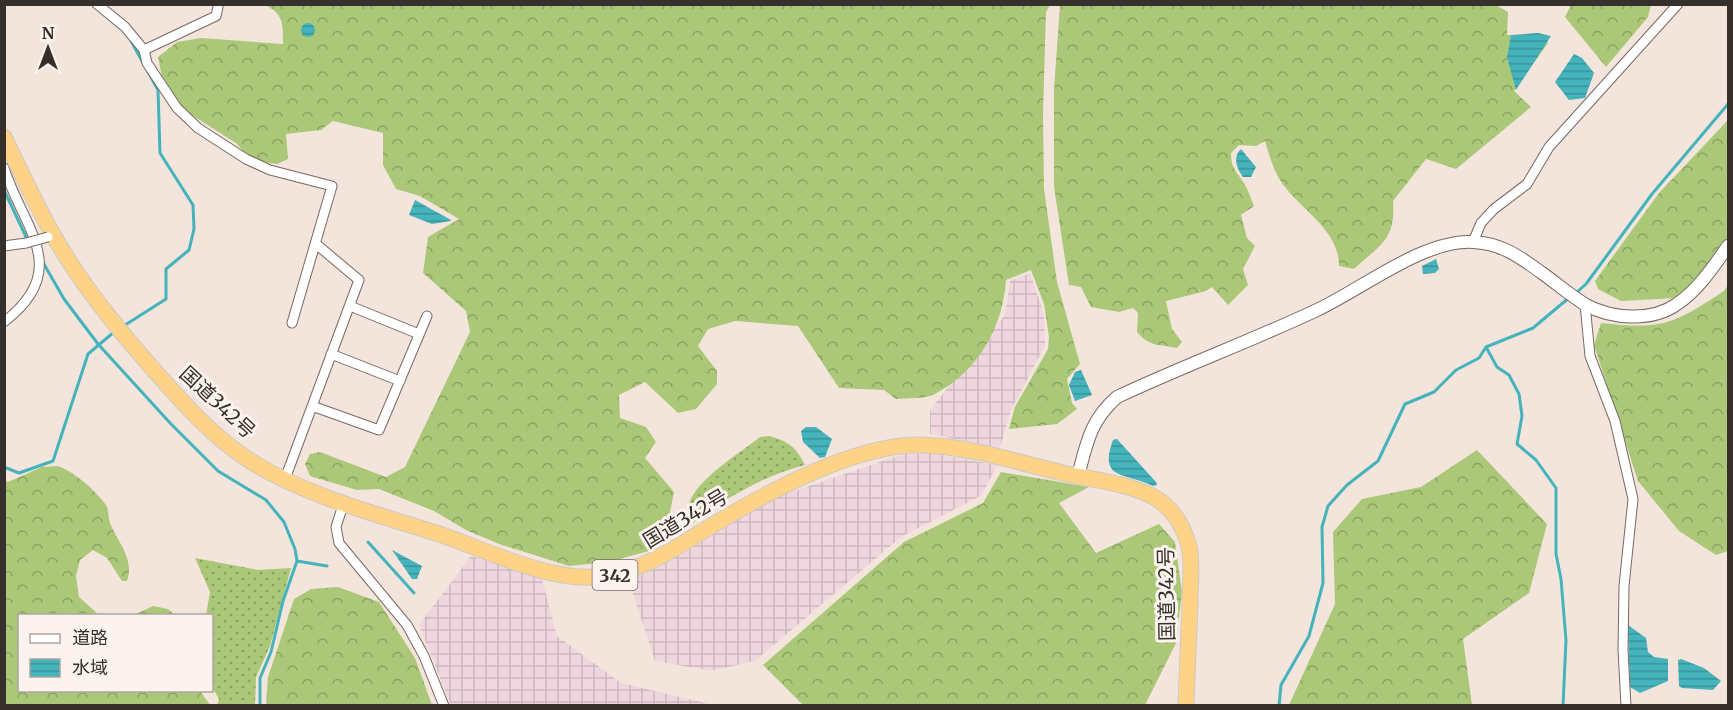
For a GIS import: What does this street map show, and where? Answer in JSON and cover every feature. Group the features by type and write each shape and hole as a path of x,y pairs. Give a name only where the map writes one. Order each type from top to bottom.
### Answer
{"highway":[{"name":"国道342号","path":"4,137 51,236 85,285 175,394 226,443 254,463 285,479 344,502 543,571 579,578 612,576 646,565 750,503 791,483 830,467 889,448 932,445 1124,486 1154,497 1167,506 1182,525 1190,549 1186,705"}],"street":[{"path":"97,4 124,27 144,50 147,63 177,108 198,128 246,159 270,170 332,186 292,323"},
{"path":"1473,242 1481,223 1494,209 1527,183 1550,147 1678,4"},
{"path":"144,50 216,16 218,7"},
{"path":"4,168 10,188 39,246 40,268 21,309 4,322"},
{"path":"4,246 51,236"},
{"path":"1078,476 1093,426 1101,411 1117,397 1319,309 1435,246 1473,242 1496,245 1515,254 1585,304 1610,315 1630,316 1656,313 1677,304 1708,273 1728,246"},
{"path":"285,479 359,280 316,244"},
{"path":"1585,304 1590,356 1615,421 1633,499 1624,586 1623,650 1626,705"},
{"path":"350,306 419,334"},
{"path":"312,406 380,430 427,316"},
{"path":"331,354 400,381"},
{"path":"344,502 336,527 339,543 407,625 424,656 444,705"}],"shaded area":[{"path":"1030,273 1044,314 1045,345 1011,410 1000,448 930,434 930,410 1005,315 1010,281"},
{"path":"906,453 936,454 997,465 982,495 901,537 755,661 712,671 655,661 629,582 757,508 788,493"},
{"path":"471,556 542,579 557,636 621,683 714,705 451,705 419,625"}],"green space":[{"path":"1571,4 1651,5 1648,17 1606,67 1565,17"},
{"path":"265,5 1050,5 1046,12 1043,114 1044,189 1057,282 1080,364 1067,379 1072,403 1077,409 1057,424 1009,429 1015,407 1048,349 1049,337 1044,304 1031,270 1006,280 1000,315 993,332 975,362 949,386 925,397 896,399 884,390 839,388 798,326 735,321 708,329 698,346 717,371 717,384 696,409 678,413 645,382 619,395 620,418 646,427 656,442 645,458 674,492 668,522 662,536 649,551 608,562 569,566 499,544 466,530 434,511 379,489 357,490 310,476 305,464 310,454 320,452 386,477 405,467 470,332 466,311 423,273 428,237 459,219 420,196 396,189 383,165 383,133 333,121 321,130 286,134 288,159 277,164 251,160 236,143 184,110 163,82 158,57 177,42 201,38 283,44 283,31 279,16"},
{"path":"1060,5 1496,5 1508,12 1507,35 1538,35 1548,43 1514,91 1531,107 1456,169 1426,159 1393,201 1392,225 1384,241 1354,269 1339,266 1337,253 1325,230 1280,180 1265,141 1256,146 1239,145 1231,153 1232,162 1254,206 1241,215 1247,238 1255,246 1243,269 1248,285 1228,305 1212,287 1206,291 1166,301 1172,329 1182,342 1177,348 1155,344 1141,337 1137,332 1138,313 1133,308 1119,312 1091,307 1081,287 1069,285 1054,187 1054,89"},
{"path":"1728,120 1728,240 1704,271 1676,298 1621,301 1598,289 1595,281 1659,193"},
{"path":"1728,285 1728,551 1716,555 1679,531 1638,481 1594,345 1601,323 1639,326 1667,322 1707,302 1724,291"},
{"path":"769,436 791,446 805,465 746,488 693,523 689,509 691,499 697,489 717,469 760,437"},
{"path":"1477,450 1547,524 1529,593 1463,639 1472,705 1289,705 1335,604 1333,532 1362,499 1421,487"},
{"path":"58,466 71,473 84,482 106,505 110,523 127,558 129,573 127,581 122,581 107,558 93,550 80,560 76,576 79,597 98,614 18,614 18,692 201,692 210,705 5,705 5,480 8,482 42,467"},
{"path":"1001,472 1089,487 1059,503 1096,553 1159,524 1175,542 1182,592 1176,643 1145,705 803,705 763,665 904,542 983,503"},
{"path":"195,558 258,570 291,568 270,646 256,677 255,705 217,705 219,699 213,689 213,614 206,614 210,592"},
{"path":"338,587 379,602 415,658 432,705 266,705 268,677 294,599 311,589"},
{"path":"153,606 168,609 174,614 136,614"}],"water":[{"path":"305,23 311,23 315,30 311,37 305,37 301,33 301,27"},
{"path":"1538,33 1551,36 1516,90 1507,57 1511,35"},
{"path":"1574,54 1582,58 1594,73 1585,98 1569,100 1555,82"},
{"path":"1241,149 1256,167 1251,177 1243,177 1237,167 1236,159"},
{"path":"415,200 451,220 432,224 409,215"},
{"path":"1436,259 1439,269 1435,273 1423,274 1422,266"},
{"path":"1081,370 1092,395 1075,401 1069,385 1075,372"},
{"path":"806,427 816,427 832,439 825,457 820,458 803,442 801,431"},
{"path":"1117,439 1157,485 1153,486 1124,476 1112,469 1109,463 1109,453 1113,440"},
{"path":"392,550 422,566 417,579 412,579"},
{"path":"1628,625 1646,638 1648,652 1654,657 1668,659 1668,681 1640,693 1630,687"},
{"path":"1681,659 1704,668 1721,681 1713,690 1682,688 1679,686 1678,660"}],"waterway":[{"path":"122,327 166,299 166,269 189,250 194,229 193,205 160,153 158,90 131,41"},
{"path":"1576,293 1586,284 1652,194 1728,104"},
{"path":"4,190 27,239"},
{"path":"41,259 64,299 98,344 171,424 218,471 266,500 284,522 295,549 297,561 283,601 271,652 260,678 260,706"},
{"path":"1279,706 1281,685 1309,636 1323,583 1322,527 1328,506 1347,485 1378,461 1405,404 1434,392 1456,370 1479,358 1486,347 1533,328 1570,297"},
{"path":"4,467 19,473 53,461 88,354 114,332"},
{"path":"1486,347 1497,367 1509,375 1519,394 1522,416 1517,444 1536,460 1556,488 1556,554 1561,579 1566,640 1563,706"},
{"path":"368,542 414,593"},
{"path":"297,561 327,566"}]}
